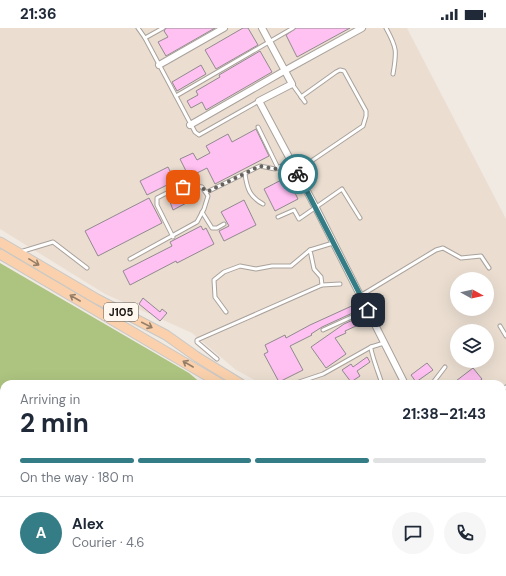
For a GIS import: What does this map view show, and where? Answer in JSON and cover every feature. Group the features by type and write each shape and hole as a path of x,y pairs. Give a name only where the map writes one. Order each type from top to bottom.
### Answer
{"main road":[{"name":"J105","path":"0,242 97,299 166,335 197,357 234,380"},
{"name":"J105","path":"0,254 214,380"}],"street":[{"path":"159,64 224,28"},
{"path":"262,28 292,84 259,101 292,161 403,380"},
{"path":"190,125 362,28"}],"lane":[{"path":"138,28 145,38 195,132 199,134 259,101"},
{"path":"145,38 162,28"},
{"path":"176,96 268,41 293,28"},
{"path":"386,28 395,45 396,58 393,74"},
{"path":"301,97 336,72 344,70 366,111 363,126 307,164"},
{"path":"292,84 305,102"},
{"path":"258,127 278,168"},
{"path":"207,192 260,166 275,169 292,161"},
{"path":"245,174 247,189 256,200 263,204"},
{"path":"130,260 173,237 197,222 208,196 207,192 202,187 194,185 183,187 157,198 157,206 173,237"},
{"path":"278,217 294,210 299,219 342,188 360,218"},
{"path":"202,212 212,228 216,228 224,224"},
{"path":"18,252 53,242 87,268"},
{"path":"226,312 215,297 214,280 224,272 240,266 256,269 272,266 291,266 310,250 333,243"},
{"path":"360,296 436,250 443,248 461,258 481,256 489,268"},
{"path":"310,250 314,270 321,277 322,285"},
{"path":"217,358 197,342 197,340 322,285 340,284"},
{"path":"323,330 368,310"},
{"path":"500,326 506,336"},
{"path":"305,380 323,374 371,347 384,343"},
{"path":"371,347 370,351 376,362 381,380"},
{"path":"435,380 446,367"}],"shaded area":[{"path":"0,28 407,28 506,219 506,380 255,380 236,370 192,333 105,294 0,229"}],"green space":[{"path":"0,263 189,373 197,380 0,380"}],"building":[{"path":"166,28 215,28 166,56 158,42 168,37 164,31"},
{"path":"243,28 248,28 258,45 216,69 205,50"},
{"path":"296,28 350,28 297,57 286,35"},
{"path":"260,51 272,72 206,110 202,102 191,108 187,101 198,95 196,91 220,77 219,75"},
{"path":"201,65 206,74 177,91 172,82"},
{"path":"256,129 269,156 215,184 207,168 189,177 180,159 193,153 197,160 210,153 206,146 228,134 232,142"},
{"path":"168,167 175,181 147,195 140,181"},
{"path":"287,177 298,199 275,211 264,189"},
{"path":"194,190 198,197 173,210 170,202"},
{"path":"149,198 162,223 98,256 85,231"},
{"path":"244,200 256,225 224,241 219,231 229,226 221,212"},
{"path":"201,226 203,230 206,228 214,244 177,263 176,261 130,285 123,271 172,246 170,242"},
{"path":"143,298 160,312 162,309 167,313 160,321 139,304"},
{"path":"356,304 359,310 322,327 311,334 312,335 290,346 303,370 283,380 278,380 264,354 268,352 265,345 285,335 286,338 310,325"},
{"path":"353,320 356,326 335,338 346,354 326,368 311,347 344,324"},
{"path":"367,357 370,362 357,371 360,376 354,380 350,380 342,370 351,364 353,367"},
{"path":"427,363 433,370 419,380 415,380 411,375"},
{"path":"473,368 482,379 457,380"}],"way so far":[{"path":"183,187 194,185 202,187 207,192 260,166 275,169 292,161 298,174"}],"route":[{"path":"298,174 368,310"}]}
